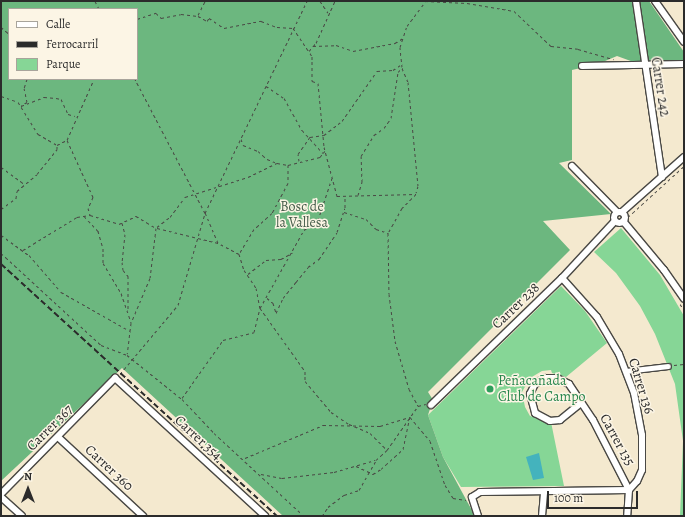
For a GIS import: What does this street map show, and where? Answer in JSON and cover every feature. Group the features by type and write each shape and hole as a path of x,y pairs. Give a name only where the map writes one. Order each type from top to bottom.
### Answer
{"street":[{"name":"Carrer 242","path":"636,1 644,64 662,177"},
{"path":"655,1 684,42"},
{"path":"582,66 684,64"},
{"path":"623,221 615,221 613,216 662,177 684,157"},
{"path":"572,166 624,217 623,221 664,270 682,301"},
{"name":"Carrer 238","path":"431,405 562,278 615,221"},
{"name":"Carrer 136","path":"562,278 597,317 619,354 634,393 642,435 642,470 637,481 629,490"},
{"path":"626,371 668,366"},
{"name":"Carrer 367","path":"1,494 58,438 115,378"},
{"name":"Carrer 354","path":"115,378 265,516"},
{"name":"Carrer 135","path":"580,404 560,420 550,421 535,413 530,394 535,384 544,378 557,378 569,384 580,404 593,420 629,490"},
{"name":"Carrer 360","path":"58,438 143,516"},
{"path":"478,516 472,498 480,492 629,490 627,516"},
{"path":"542,516 544,492"},
{"path":"1,497 22,516"}],"path":[{"path":"198,16 205,1"},
{"path":"115,378 134,360 178,305 206,213 306,1"},
{"path":"320,1 328,13"},
{"path":"309,51 313,46 335,1"},
{"path":"418,406 409,389 395,341 389,294 388,233 402,208 416,194 418,186 408,82 402,68 400,47 407,26 425,1 468,3 514,11 551,46 578,50 620,61"},
{"path":"138,19 156,13 161,18 181,14 198,16 207,21 209,18 224,28 261,21 277,27 293,28"},
{"path":"293,28 312,56 312,81 318,83 322,105 325,150 337,196 416,194"},
{"path":"313,46 336,44 353,51 394,43 403,38"},
{"path":"310,136 324,135 352,109 377,71 393,70 402,64"},
{"path":"357,196 361,187 362,156 374,135 384,128 391,118 398,72 402,68"},
{"path":"22,106 27,102 24,88 26,80"},
{"path":"57,145 67,140 76,116 87,99 94,80"},
{"path":"136,80 206,213 218,243"},
{"path":"265,86 284,98 302,130 310,136 323,153"},
{"path":"1,96 18,102 22,106 38,134 57,145"},
{"path":"22,106 44,97 56,98 61,99 68,114 76,116"},
{"path":"299,161 298,154 310,136"},
{"path":"240,139 243,145 258,151 267,160 288,165 299,161 320,157 325,150"},
{"path":"67,140 92,197 88,208 90,215"},
{"path":"1,209 16,198 17,191 37,174 57,149 57,145"},
{"path":"127,354 131,323 139,301 147,288 156,228 170,217 185,197 248,177 277,163"},
{"path":"239,254 254,229 272,213 288,184 288,165"},
{"path":"1,166 25,185"},
{"path":"632,223 627,218 684,166"},
{"path":"182,400 223,340 254,332 260,308 304,230 318,220 332,178"},
{"path":"266,298 273,303 276,313 283,298 296,282 320,259 337,232 344,212 345,196"},
{"path":"344,212 366,219 376,229 388,233"},
{"path":"23,250 77,217 90,215 119,224 136,216 156,228 218,243 239,254 247,275 256,288 260,308 305,371 305,381 331,412 349,424 370,433 388,450"},
{"path":"84,216 98,231 103,248 103,262 121,292 131,323"},
{"path":"122,222 125,234 122,262 123,270 128,276 128,311"},
{"path":"1,235 23,250 43,268 61,292 130,331"},
{"path":"1,253 101,344 127,354 182,400 214,433 244,458 304,516"},
{"path":"247,275 266,260 281,259 292,253"},
{"path":"682,301 684,310"},
{"path":"668,366 684,364"},
{"path":"260,474 282,478 334,472 376,460 388,450 418,406 422,403 431,405"},
{"path":"244,458 323,425 349,424 380,426 410,416"},
{"path":"354,466 370,473 381,469 403,449 410,416"},
{"path":"410,416 430,441 445,485 453,498 462,501 472,498"},
{"path":"322,516 328,507 344,495 359,490 376,460"}],"green space":[{"name":"Bosc de la Vallesa","path":"1,1 649,1 684,52 684,64 639,64 617,56 598,64 572,70 572,160 559,163 611,214 543,221 570,250 428,392 433,400 428,415 443,457 475,516 283,516 122,368 1,481"},
{"path":"621,228 660,275 684,316 684,516 680,516 683,441 675,384 655,334 640,306 616,273 594,252"},
{"name":"Peñacañada Club de Campo","path":"561,286 585,311 607,343 566,377 552,373 551,370 542,371 530,378 522,392 525,407 530,416 551,422 564,486 461,487 443,457 428,415"}],"water":[{"path":"539,453 544,478 533,480 526,457"}],"railway":[{"path":"1,264 277,516"}],"place":[{"name":"Peñacañada Club de Campo","path":"490,389"}]}
